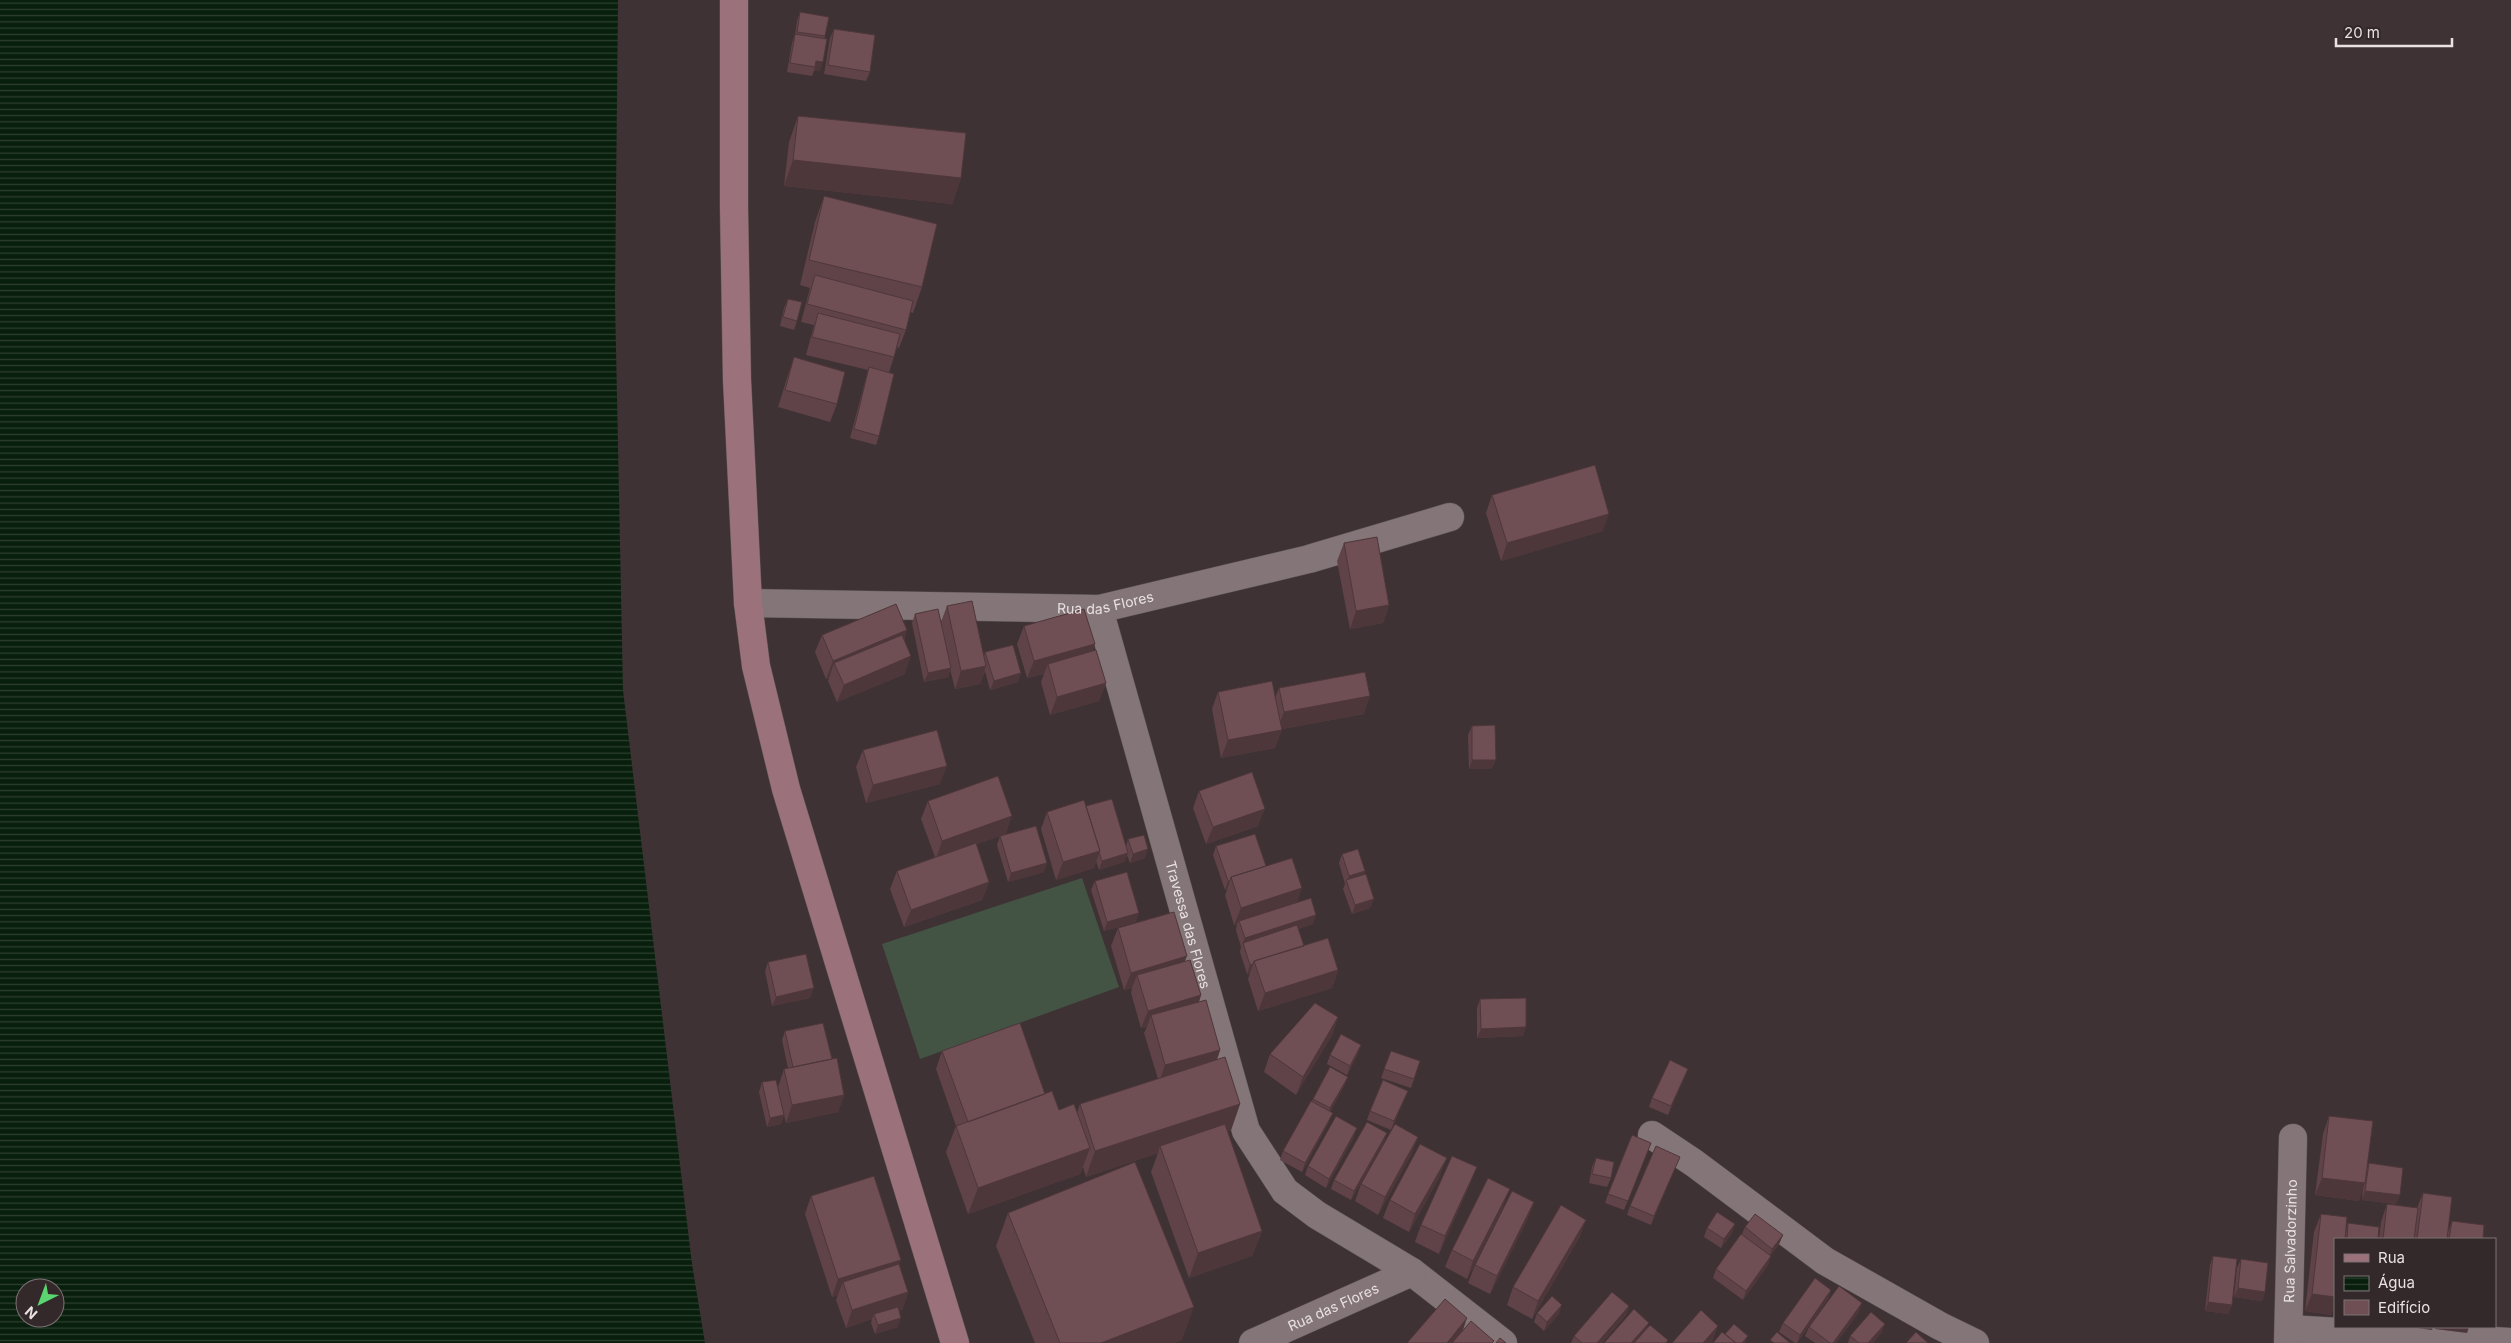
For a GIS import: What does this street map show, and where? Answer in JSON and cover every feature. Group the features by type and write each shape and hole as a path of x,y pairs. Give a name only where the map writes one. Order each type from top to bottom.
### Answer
{"main road":[{"path":"734,0 734,207 737,380 748,603 756,666 786,789 955,1343"}],"street":[{"name":"Rua das Flores","path":"748,603 1099,609 1309,559 1450,517"},
{"name":"Travessa das Flores","path":"1099,609 1246,1131 1285,1191 1318,1215 1412,1272"},
{"path":"1652,1135 1694,1163 1825,1261 1940,1326 1975,1343"},
{"name":"Rua Salvadorzinho","path":"2289,1336 2293,1138"},
{"name":"Rua das Flores","path":"1253,1343 1412,1272"},
{"path":"1412,1272 1503,1343"},
{"path":"2289,1336 2511,1342"}],"shaded area":[{"path":"1082,878 1119,987 920,1059 882,944"}],"water":[{"path":"0,0 618,0 615,299 623,690 692,1264 705,1343 0,1343"}],"building":[{"path":"800,12 829,17 825,36 797,32"},
{"path":"834,29 875,35 870,72 828,65"},
{"path":"795,34 827,39 823,62 816,61 815,67 790,63"},
{"path":"798,116 966,133 961,178 793,160"},
{"path":"824,196 937,224 922,287 809,260"},
{"path":"815,275 913,301 906,330 807,304"},
{"path":"788,299 802,302 797,321 783,317"},
{"path":"818,313 900,334 894,357 812,337"},
{"path":"794,357 845,372 837,404 785,390"},
{"path":"869,367 894,374 879,436 854,429"},
{"path":"1595,465 1609,514 1507,543 1492,495"},
{"path":"1377,537 1389,605 1356,611 1344,543"},
{"path":"972,601 986,666 961,671 947,606"},
{"path":"896,604 907,630 833,661 822,635"},
{"path":"938,609 951,668 928,673 915,614"},
{"path":"1084,609 1095,644 1034,661 1024,626"},
{"path":"902,635 911,656 844,685 834,663"},
{"path":"1013,645 1021,673 994,681 985,652"},
{"path":"1096,650 1106,683 1057,697 1048,664"},
{"path":"1365,672 1370,696 1284,712 1279,688"},
{"path":"1272,681 1282,730 1228,740 1218,692"},
{"path":"1495,725 1496,760 1472,760 1472,726"},
{"path":"937,730 947,766 873,785 863,750"},
{"path":"1252,772 1265,809 1213,827 1199,791"},
{"path":"998,776 1012,816 942,841 928,801"},
{"path":"1112,799 1128,853 1102,861 1086,806"},
{"path":"1084,800 1100,851 1063,862 1047,812"},
{"path":"1036,826 1047,863 1011,873 1000,836"},
{"path":"1255,834 1266,866 1231,877 1230,881 1228,881 1216,846"},
{"path":"1144,835 1148,849 1133,854 1128,839"},
{"path":"976,843 989,882 911,910 897,871"},
{"path":"1358,849 1365,871 1349,876 1342,854"},
{"path":"1292,858 1302,888 1241,908 1231,877"},
{"path":"1127,872 1139,913 1107,922 1095,881"},
{"path":"1366,874 1374,899 1355,905 1346,880"},
{"path":"1311,898 1316,915 1245,938 1239,921"},
{"path":"1174,912 1187,956 1131,973 1118,928"},
{"path":"1297,925 1304,946 1254,961 1250,965 1243,943"},
{"path":"1328,938 1338,970 1265,993 1254,961"},
{"path":"806,954 814,988 776,997 768,962"},
{"path":"1190,960 1201,995 1148,1011 1137,975"},
{"path":"1526,998 1526,1027 1481,1029 1480,999"},
{"path":"1206,1000 1220,1050 1165,1065 1151,1015"},
{"path":"1315,1003 1338,1017 1303,1077 1270,1054"},
{"path":"823,1023 832,1059 793,1067 785,1031"},
{"path":"1020,1023 1045,1094 968,1122 942,1051"},
{"path":"1341,1034 1361,1045 1350,1066 1330,1055"},
{"path":"1391,1051 1420,1061 1414,1079 1384,1069"},
{"path":"1225,1057 1240,1104 1095,1151 1080,1104"},
{"path":"837,1058 844,1095 792,1105 784,1069"},
{"path":"1670,1060 1688,1069 1671,1106 1652,1098"},
{"path":"1330,1067 1348,1077 1330,1108 1313,1099"},
{"path":"776,1080 784,1115 770,1118 762,1082"},
{"path":"1383,1080 1408,1091 1394,1121 1370,1111"},
{"path":"1052,1091 1059,1110 1074,1104 1090,1148 978,1188 956,1126"},
{"path":"1311,1101 1333,1113 1305,1163 1283,1151"},
{"path":"1336,1116 1357,1128 1329,1179 1308,1166"},
{"path":"2329,1116 2373,1121 2365,1183 2322,1178"},
{"path":"1367,1122 1387,1133 1354,1191 1334,1180"},
{"path":"1225,1124 1262,1231 1198,1253 1160,1146"},
{"path":"1395,1124 1418,1137 1385,1197 1361,1184"},
{"path":"1632,1135 1651,1143 1628,1201 1608,1194"},
{"path":"1420,1144 1447,1158 1415,1214 1390,1200"},
{"path":"1656,1146 1680,1157 1654,1216 1630,1206"},
{"path":"1452,1156 1477,1167 1445,1236 1421,1225"},
{"path":"1596,1158 1614,1162 1611,1178 1592,1174"},
{"path":"1135,1162 1194,1307 1101,1343 1060,1343 1008,1213"},
{"path":"2369,1163 2403,1168 2400,1195 2365,1191"},
{"path":"874,1176 901,1260 838,1279 811,1196"},
{"path":"1488,1178 1510,1189 1473,1261 1452,1250"},
{"path":"1512,1191 1534,1202 1497,1276 1475,1265"},
{"path":"2423,1193 2452,1197 2447,1238 2417,1238"},
{"path":"2387,1204 2418,1208 2414,1238 2383,1238"},
{"path":"1561,1205 1586,1220 1538,1301 1513,1287"},
{"path":"1717,1212 1735,1224 1724,1239 1707,1228"},
{"path":"1755,1214 1783,1235 1772,1249 1745,1227"},
{"path":"2321,1214 2347,1217 2345,1238 2334,1238 2334,1297 2312,1294"},
{"path":"2452,1221 2484,1225 2483,1238 2449,1238"},
{"path":"2348,1223 2379,1227 2378,1238 2347,1238"},
{"path":"1741,1234 1771,1256 1746,1291 1716,1269"},
{"path":"2213,1256 2237,1259 2232,1305 2208,1302"},
{"path":"2241,1259 2268,1263 2265,1292 2238,1288"},
{"path":"899,1264 908,1292 852,1310 843,1282"},
{"path":"1815,1278 1831,1290 1800,1335 1783,1323"},
{"path":"1839,1286 1862,1303 1833,1343 1830,1343 1809,1327"},
{"path":"1612,1292 1629,1306 1597,1343 1582,1343 1574,1336"},
{"path":"1552,1296 1562,1305 1547,1322 1537,1313"},
{"path":"1445,1299 1467,1318 1447,1343 1407,1343"},
{"path":"898,1307 901,1318 878,1325 874,1314"},
{"path":"1634,1309 1649,1323 1631,1343 1604,1343"},
{"path":"1701,1310 1718,1326 1703,1343 1672,1343"},
{"path":"1871,1312 1885,1324 1868,1343 1859,1343 1850,1336"},
{"path":"1471,1321 1494,1341 1492,1343 1452,1343"},
{"path":"1734,1324 1748,1336 1742,1343 1736,1343 1725,1334"},
{"path":"1650,1325 1668,1340 1666,1343 1634,1343"},
{"path":"1722,1332 1736,1343 1713,1343"},
{"path":"1777,1332 1790,1343 1774,1343 1770,1340"},
{"path":"1916,1332 1928,1343 1906,1343"},
{"path":"1500,1338 1506,1343 1496,1343"}]}
